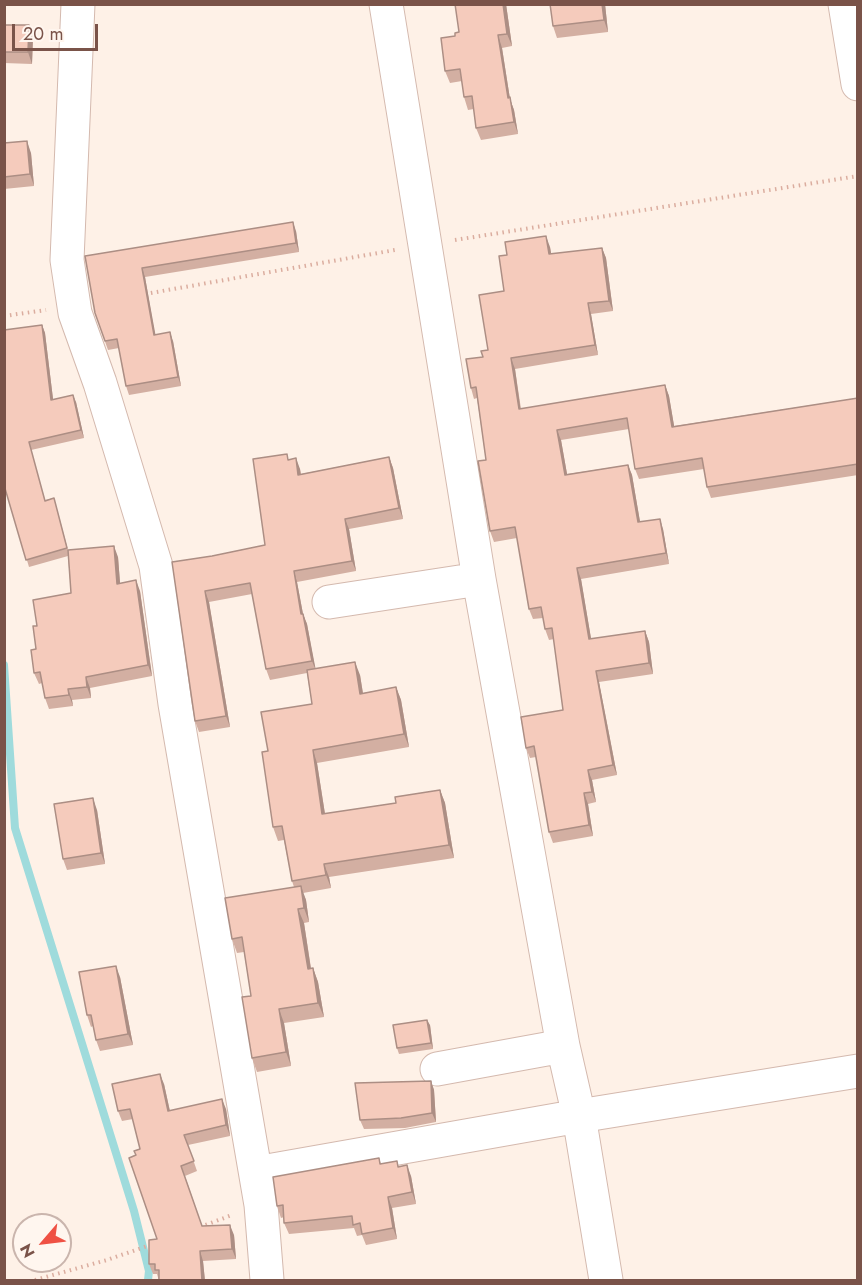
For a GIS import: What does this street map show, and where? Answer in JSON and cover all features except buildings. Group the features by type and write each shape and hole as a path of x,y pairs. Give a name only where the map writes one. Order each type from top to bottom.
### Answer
{"street":[{"path":"78,4 67,261 75,313 100,383 156,566 175,704 261,1205 267,1281"},
{"path":"387,4 478,579 563,1046 579,1116 606,1281"},
{"path":"845,4 858,84"},
{"path":"329,602 478,579"},
{"path":"437,1069 563,1046"},
{"path":"256,1173 579,1116 858,1071"}],"path":[{"path":"195,1229 261,1205"},
{"path":"35,1281 107,1260 162,1240"}],"waterway":[{"path":"4,665 15,828 134,1211 149,1271 148,1280"}]}
